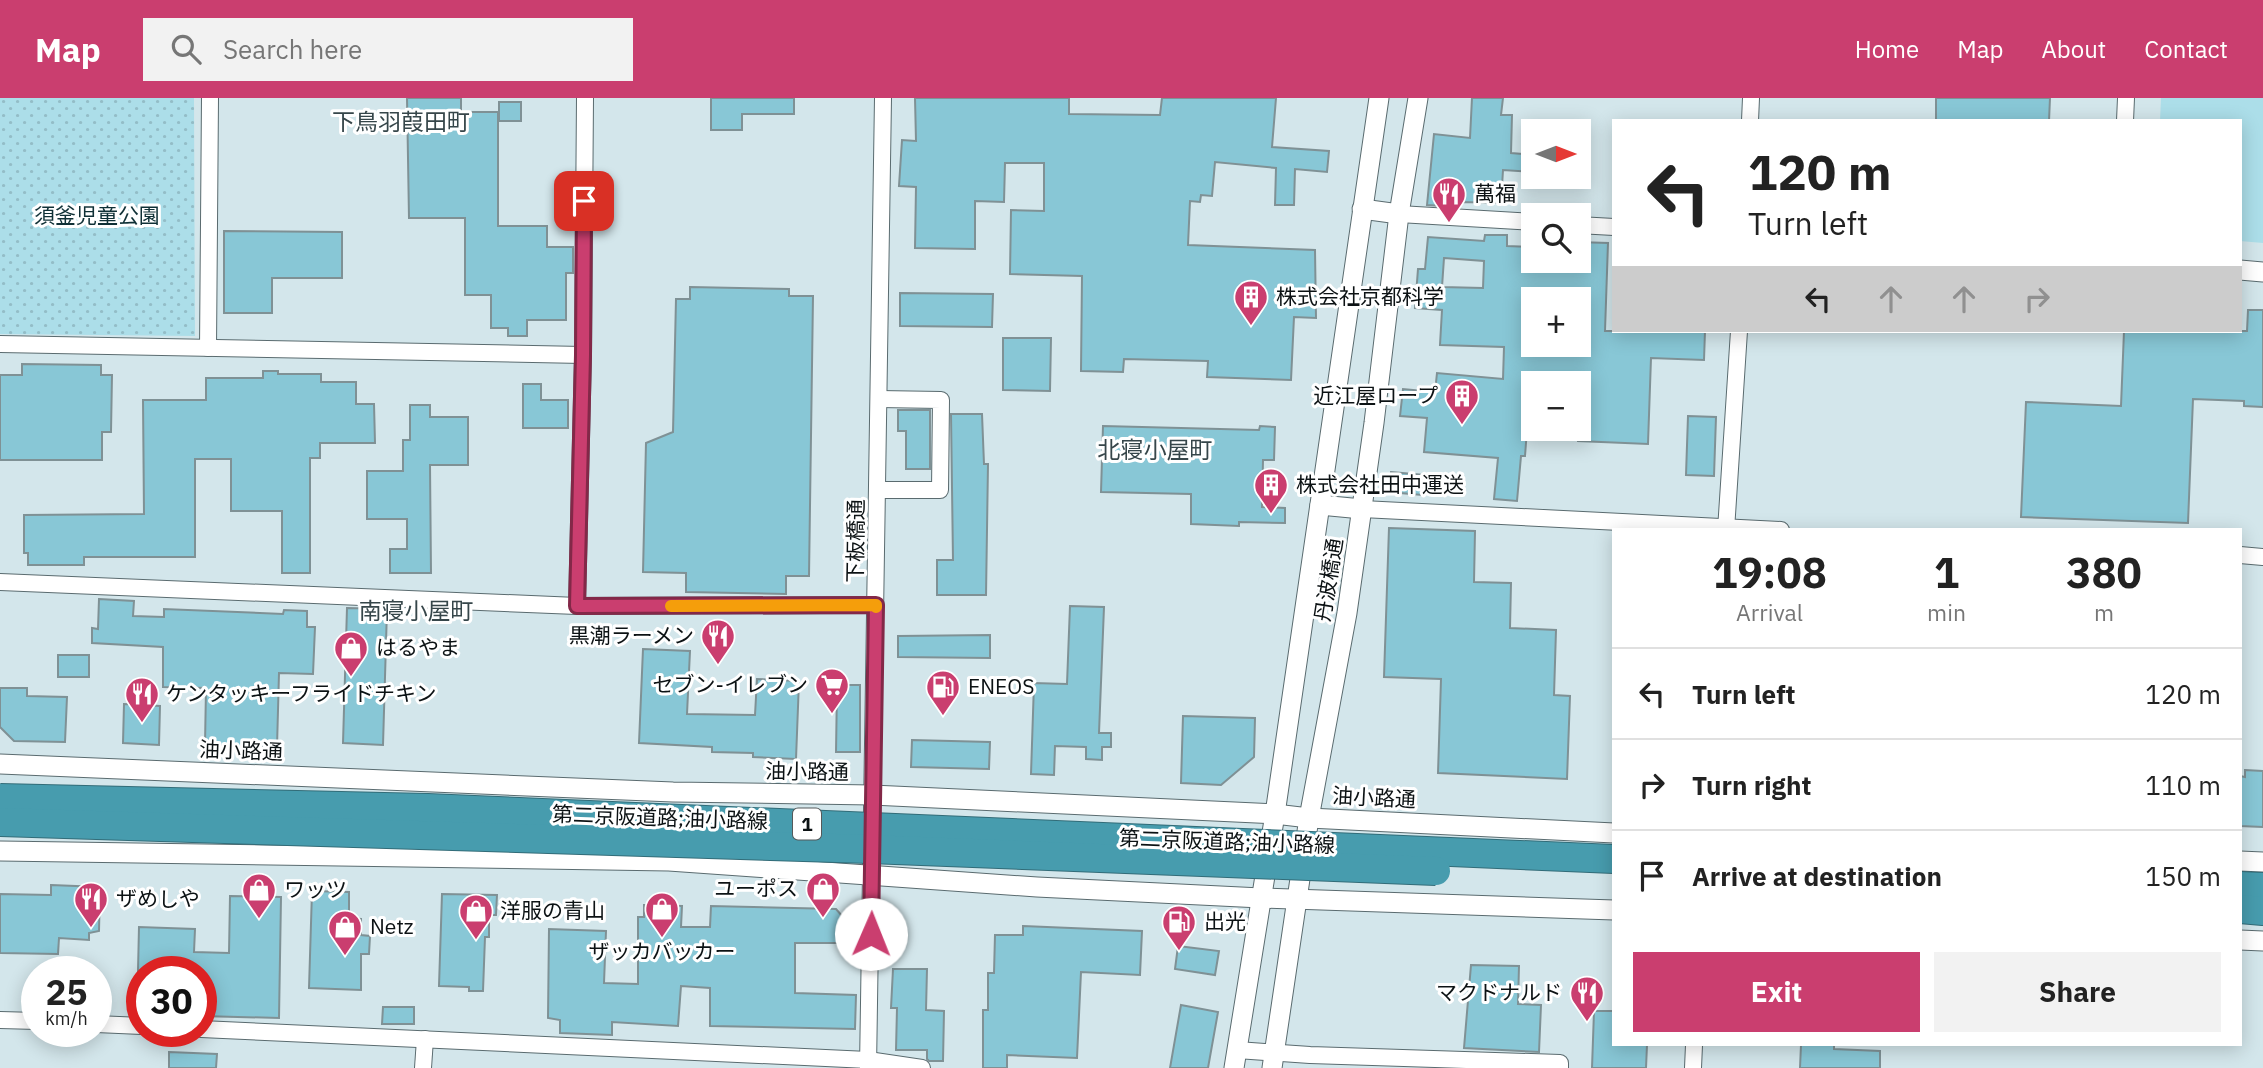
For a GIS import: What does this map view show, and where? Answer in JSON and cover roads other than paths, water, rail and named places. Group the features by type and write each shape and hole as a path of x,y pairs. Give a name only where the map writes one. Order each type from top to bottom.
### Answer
{"highway":[{"name":"第二京阪道路;油小路線","path":"0,798 442,809 1612,859"},
{"name":"第二京阪道路;油小路線","path":"0,822 855,848 1612,877"},
{"path":"2242,886 2263,887"},
{"path":"2242,909 2263,911"}],"street":[{"path":"208,348 210,98"},
{"path":"577,606 585,98"},
{"name":"下板橋通","path":"868,1064 883,98"},
{"name":"丹波橋通","path":"1236,1059 1275,814 1379,98"},
{"name":"丹波橋通","path":"1274,1060 1309,818 1348,613 1399,214 1418,98"},
{"path":"1749,119 1751,98"},
{"path":"2125,119 2126,98"},
{"path":"1362,209 1399,214 1521,221"},
{"path":"1591,226 1612,227"},
{"path":"2242,270 2263,272"},
{"path":"1726,528 1738,333"},
{"path":"0,344 583,355"},
{"path":"878,490 940,490 941,400 879,399"},
{"path":"1320,505 1708,528"},
{"path":"2242,555 2263,557"},
{"path":"0,582 577,606 876,605"},
{"name":"油小路通","path":"0,764 673,792 872,795 1612,833"},
{"path":"0,851 669,861 1037,887 1612,910"},
{"path":"2242,861 2263,862"},
{"path":"2242,940 2263,941"},
{"path":"0,1020 21,1021"},
{"path":"217,1030 922,1068"},
{"path":"423,1068 425,1039"},
{"path":"1693,1068 1694,1046"},
{"path":"1236,1059 1560,1063 1560,1068"}],"place":[{"name":"萬福","path":"1449,224"},
{"name":"株式会社京都科学","path":"1251,327"},
{"name":"近江屋ロープ","path":"1462,426"},
{"name":"株式会社田中運送","path":"1271,515"},
{"name":"黒潮ラーメン","path":"718,666"},
{"name":"はるやま","path":"351,678"},
{"name":"セブン-イレブン","path":"832,715"},
{"name":"ENEOS","path":"943,717"},
{"name":"ケンタッキーフライドチキン","path":"142,724"},
{"name":"ユーポス","path":"823,919"},
{"name":"ワッツ","path":"259,920"},
{"name":"ザめしや","path":"91,929"},
{"name":"ザッカバッカー","path":"662,939"},
{"name":"洋服の青山","path":"476,941"},
{"name":"出光","path":"1179,952"},
{"name":"Netz","path":"345,957"},
{"name":"マクドナルド","path":"1587,1023"}],"district":[{"name":"下鳥羽葭田町","path":"401,122"},
{"name":"北寝小屋町","path":"1155,450"},
{"name":"南寝小屋町","path":"416,611"}],"park label":[{"name":"須釜児童公園","path":"97,216"}]}
